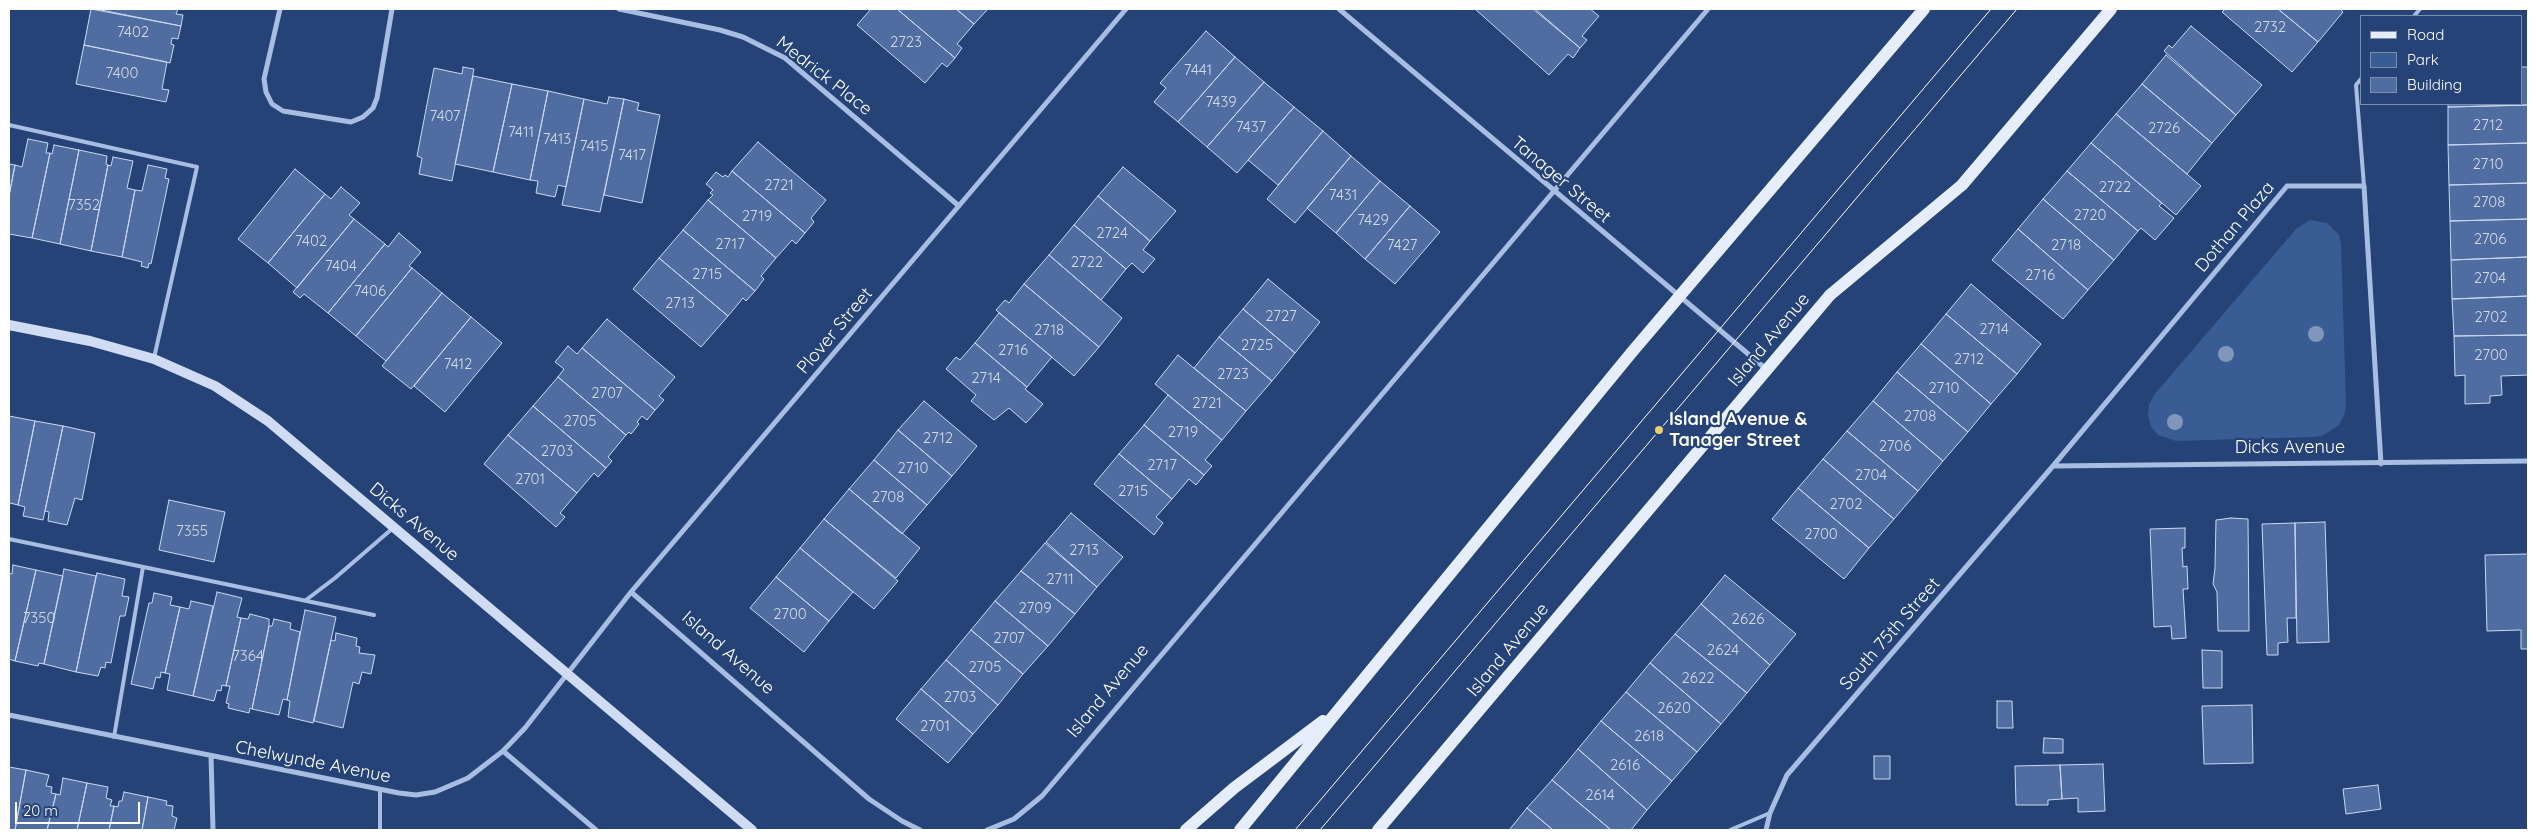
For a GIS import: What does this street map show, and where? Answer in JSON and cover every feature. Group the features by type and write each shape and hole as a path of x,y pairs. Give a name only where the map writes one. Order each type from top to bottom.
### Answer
{"main road":[{"path":"1240,830 1678,296 1924,9"},
{"name":"Island Avenue","path":"1378,830 1830,295 1962,185 2111,9"},
{"path":"1186,830 1234,788 1337,711"}],"street":[{"path":"280,9 264,79 272,104 283,111 351,122 363,117 373,108 377,98 392,9"},
{"name":"Medrick Place","path":"619,9 720,30 743,37 785,58 959,206"},
{"name":"Plover Street","path":"567,673 631,592 1126,9"},
{"name":"Tanager Street","path":"1339,9 1767,370"},
{"name":"Island Avenue","path":"987,830 1014,819 1042,796 1708,9"},
{"name":"Dothan Plaza","path":"2053,466 2288,186 2364,186"},
{"path":"2364,186 2381,464"},
{"name":"Dicks Avenue","path":"9,325 90,341 154,358 215,386 268,421 395,526 752,830"},
{"name":"Dicks Avenue","path":"2053,466 2528,461"},
{"name":"South 75th Street","path":"1766,830 1770,813 1787,775 2053,466"},
{"name":"Island Avenue","path":"631,592 869,799 902,821 920,830"},
{"name":"Chelwynde Avenue","path":"9,715 380,791 416,795 435,792 468,778 503,751 525,728 567,673"},
{"path":"503,751 596,830"},
{"path":"212,756 213,830"}],"lane":[{"path":"2360,80 2356,85 2364,186"},
{"path":"9,126 196,167 154,358"},
{"path":"305,600 335,578 395,526"},
{"path":"9,539 374,614"},
{"path":"114,737 143,567"},
{"path":"380,791 380,830"},
{"path":"1730,830 1770,813"}],"green space":[{"path":"2310,220 2327,223 2339,235 2341,244 2346,405 2344,416 2339,425 2322,436 2311,437 2176,441 2158,435 2151,427 2148,416 2149,405 2154,395 2296,229"}],"building":[{"path":"91,9 181,26 178,39 172,38 171,44 174,45 170,63 84,45"},
{"path":"96,9 178,9 176,14 183,15 181,26"},
{"path":"871,9 897,9 955,58 947,67 942,63 925,83 857,25"},
{"path":"897,9 956,9 974,24 957,44 962,48 955,58"},
{"path":"956,9 988,9 974,24"},
{"path":"1475,9 1533,9 1580,48 1573,58 1568,54 1549,75"},
{"path":"1535,9 1590,9 1599,16 1582,36 1587,40 1580,48"},
{"path":"2225,9 2278,9 2318,42 2292,72 2222,12"},
{"path":"2278,9 2340,9 2343,12 2318,42"},
{"path":"2191,26 2262,85 2236,115 2164,51 2169,45 2172,48"},
{"path":"1206,31 1235,57 1178,122 1154,102 1166,88 1160,83"},
{"path":"84,45 167,62 162,89 169,90 166,102 76,84"},
{"path":"2166,55 2236,115 2212,143 2142,84"},
{"path":"1235,57 1264,82 1207,147 1178,122"},
{"path":"463,67 474,69 452,181 419,174 422,158 417,156 434,68 462,74"},
{"path":"2522,67 2528,67 2528,105 2448,107 2448,105 2522,105"},
{"path":"473,76 512,84 493,172 455,164"},
{"path":"1264,82 1294,107 1237,173 1207,147"},
{"path":"512,84 548,91 530,180 493,172"},
{"path":"2142,84 2212,143 2187,174 2116,114"},
{"path":"548,91 584,99 566,187 558,185 555,197 536,193 538,181 530,180"},
{"path":"609,97 624,99 600,212 562,205 584,99 607,104"},
{"path":"624,99 639,103 637,110 660,115 642,203 604,195"},
{"path":"2528,105 2528,143 2448,145 2448,107"},
{"path":"1294,107 1323,131 1278,185 1248,160"},
{"path":"2116,114 2201,186 2176,215 2091,143"},
{"path":"1323,131 1351,156 1295,223 1267,199"},
{"path":"28,139 48,143 46,153 50,153 32,238 9,234 9,196 15,165 22,167"},
{"path":"758,142 826,200 811,218 814,222 805,233 732,171"},
{"path":"2091,143 2162,203 2159,206 2174,218 2155,240 2141,228 2138,231 2067,171"},
{"path":"2528,143 2528,183 2449,185 2448,145"},
{"path":"54,145 79,150 60,244 32,238 50,153 52,154"},
{"path":"79,150 107,156 106,164 108,165 91,251 60,244"},
{"path":"1351,156 1380,181 1336,233 1307,208"},
{"path":"113,157 133,161 127,188 135,190 122,257 91,251 108,165 111,166"},
{"path":"9,164 15,165 9,196"},
{"path":"148,165 167,169 165,178 169,179 151,264 149,263 148,268 141,266 142,262 122,257 135,190 142,191"},
{"path":"1123,167 1176,211 1150,241 1098,196"},
{"path":"295,169 325,194 268,263 238,239"},
{"path":"732,171 805,233 796,244 792,240 776,258 708,200 713,195 710,193 713,190 706,184 716,172 723,177 725,175 728,177"},
{"path":"2067,171 2138,231 2114,260 2043,199"},
{"path":"1380,181 1410,206 1365,259 1336,233"},
{"path":"2528,183 2528,219 2450,221 2449,185"},
{"path":"341,187 360,203 349,215 354,219 297,288 268,263 325,194 331,199"},
{"path":"1098,196 1150,241 1143,250 1155,259 1143,273 1132,263 1126,269 1074,225"},
{"path":"2043,199 2114,260 2088,290 2018,229"},
{"path":"708,200 776,258 761,276 764,279 755,291 683,230"},
{"path":"1410,206 1440,232 1395,284 1365,259"},
{"path":"354,219 385,244 328,313 304,294 300,298 293,292"},
{"path":"2528,219 2528,257 2451,260 2450,221"},
{"path":"1074,225 1126,269 1101,300 1049,255"},
{"path":"2018,229 2088,290 2063,319 1992,260"},
{"path":"683,230 755,291 746,301 743,298 728,316 659,258"},
{"path":"399,233 421,252 409,266 412,268 356,336 328,313 385,244 388,247"},
{"path":"1049,255 1122,318 1099,347 1024,284"},
{"path":"2528,257 2528,296 2452,299 2451,260"},
{"path":"659,258 728,316 701,347 633,289"},
{"path":"412,268 442,293 386,361 356,336"},
{"path":"1268,279 1320,322 1295,353 1243,309"},
{"path":"1024,284 1099,347 1074,376 996,310 1005,300 1009,303"},
{"path":"1971,284 2041,344 2017,374 1946,314"},
{"path":"442,293 471,317 411,389 382,366"},
{"path":"2528,296 2528,335 2454,336 2452,299"},
{"path":"1243,309 1295,353 1272,381 1219,337"},
{"path":"999,313 1052,357 1027,387 975,343"},
{"path":"1946,314 2017,374 1991,404 1921,344"},
{"path":"471,317 502,343 445,412 414,386"},
{"path":"607,319 675,377 659,396 664,400 655,410 582,348"},
{"path":"2528,335 2528,375 2501,376 2502,395 2490,396 2490,403 2465,404 2465,375 2455,376 2454,336"},
{"path":"1219,337 1272,381 1246,411 1194,368"},
{"path":"975,343 1027,387 1025,389 1043,404 1026,423 1009,408 994,420 971,401 976,395 946,369 956,357 960,360"},
{"path":"1921,344 1991,404 1968,432 1897,372"},
{"path":"568,346 577,354 582,348 655,410 647,420 642,416 637,422 639,424 631,434 629,432 626,435 558,377 564,369 555,362"},
{"path":"1178,355 1246,411 1222,440 1155,384"},
{"path":"1897,372 1968,432 1943,461 1873,401"},
{"path":"558,377 626,435 608,457 612,461 606,468 533,406"},
{"path":"1168,395 1222,440 1205,460 1212,466 1204,475 1144,425"},
{"path":"924,401 977,446 952,476 898,430"},
{"path":"1873,401 1943,461 1918,491 1847,431"},
{"path":"533,406 606,468 598,477 594,473 577,493 508,435"},
{"path":"9,416 35,421 18,505 10,503 9,507"},
{"path":"35,421 63,426 43,520 23,516 25,507 18,505"},
{"path":"1144,425 1204,475 1196,485 1189,479 1172,499 1119,454"},
{"path":"63,426 95,433 82,500 75,498 67,525 48,521 49,512 45,511"},
{"path":"898,430 952,476 927,505 874,460"},
{"path":"1847,431 1918,491 1894,519 1823,459"},
{"path":"508,435 577,493 560,513 565,517 556,527 484,464"},
{"path":"1119,454 1172,499 1156,517 1163,523 1154,535 1094,484"},
{"path":"1823,459 1894,519 1869,548 1798,488"},
{"path":"874,460 927,505 902,534 849,489"},
{"path":"1798,488 1869,548 1844,579 1772,519"},
{"path":"849,489 920,548 896,578 824,519"},
{"path":"169,500 225,512 214,562 159,550"},
{"path":"1071,513 1123,557 1097,587 1046,542"},
{"path":"2231,518 2248,519 2249,631 2218,631 2217,592 2213,584 2216,520"},
{"path":"824,519 898,581 874,609 800,548"},
{"path":"2325,522 2329,642 2297,643 2295,523"},
{"path":"2295,523 2296,618 2287,618 2288,642 2278,643 2278,655 2267,655 2262,524"},
{"path":"2185,528 2185,548 2182,548 2183,567 2187,566 2188,589 2183,589 2186,638 2172,639 2171,626 2154,627 2150,529"},
{"path":"1045,543 1097,587 1075,614 1021,571"},
{"path":"800,548 853,592 829,621 776,577"},
{"path":"2528,554 2528,649 2521,649 2521,630 2487,631 2485,555"},
{"path":"13,565 36,570 15,661 9,659 9,573 12,574"},
{"path":"64,569 96,576 76,672 44,664"},
{"path":"36,570 63,576 44,664 39,663 38,666 15,661"},
{"path":"1021,571 1075,614 1048,646 995,601"},
{"path":"97,573 125,579 122,596 129,597 125,616 120,616 111,663 106,662 105,668 101,667 98,676 76,672"},
{"path":"1725,575 1796,634 1770,665 1701,604"},
{"path":"776,577 829,621 804,652 750,608"},
{"path":"217,592 242,598 237,617 241,618 226,686 222,685 221,691 217,690 214,701 193,696"},
{"path":"154,593 172,597 170,605 180,607 165,673 161,672 160,678 156,677 153,689 131,684 149,603 152,603"},
{"path":"191,601 213,606 193,696 167,690 170,674 165,673 180,607 189,609"},
{"path":"995,601 1048,646 1023,674 971,630"},
{"path":"1701,604 1770,665 1747,693 1675,634"},
{"path":"305,610 336,617 313,723 288,717 290,701 287,700"},
{"path":"250,614 269,619 269,626 252,709 250,708 249,713 228,708 229,704 226,703 230,686 226,686 241,618 248,619"},
{"path":"274,619 291,623 290,629 300,632 287,700 283,699 279,715 252,709 269,626 272,626"},
{"path":"971,630 1023,674 998,705 946,660"},
{"path":"336,633 357,638 356,646 360,647 359,653 375,655 371,674 362,672 359,684 353,682 343,728 314,721 331,640 335,641"},
{"path":"1675,634 1747,693 1721,724 1650,663"},
{"path":"2202,650 2222,651 2222,688 2203,688"},
{"path":"946,660 998,705 973,734 921,689"},
{"path":"1650,663 1721,724 1697,752 1626,692"},
{"path":"921,689 973,734 948,763 896,719"},
{"path":"1626,692 1697,752 1672,781 1601,721"},
{"path":"1997,701 2012,701 2013,728 1997,728"},
{"path":"2252,705 2253,763 2204,764 2202,706"},
{"path":"1601,721 1672,781 1647,810 1578,749"},
{"path":"2044,738 2063,739 2063,753 2043,753"},
{"path":"1578,749 1647,810 1631,830 1611,830 1552,780"},
{"path":"1874,756 1890,756 1890,779 1874,779"},
{"path":"2103,764 2105,811 2078,812 2078,798 2062,799 2060,765"},
{"path":"2060,765 2062,799 2048,800 2048,805 2016,805 2015,766"},
{"path":"9,767 26,770 15,830 9,830"},
{"path":"26,770 49,775 46,786 52,787 51,793 56,794 47,830 15,830"},
{"path":"63,778 87,783 77,830 47,830 56,794 60,795"},
{"path":"1552,780 1611,830 1553,830 1527,808"},
{"path":"87,783 108,787 106,798 112,800 110,806 114,806 109,830 77,830"},
{"path":"2378,785 2381,809 2346,814 2343,789"},
{"path":"124,792 148,797 142,830 109,830 114,806 118,807"},
{"path":"148,797 167,801 166,805 173,806 172,816 177,818 174,830 142,830"},
{"path":"1527,808 1553,830 1509,830"}],"tram line":[{"path":"1295,830 1991,9"},
{"path":"1320,830 2017,9"}],"place":[{"name":"Island Avenue & Tanager Street","path":"1659,430"}]}
